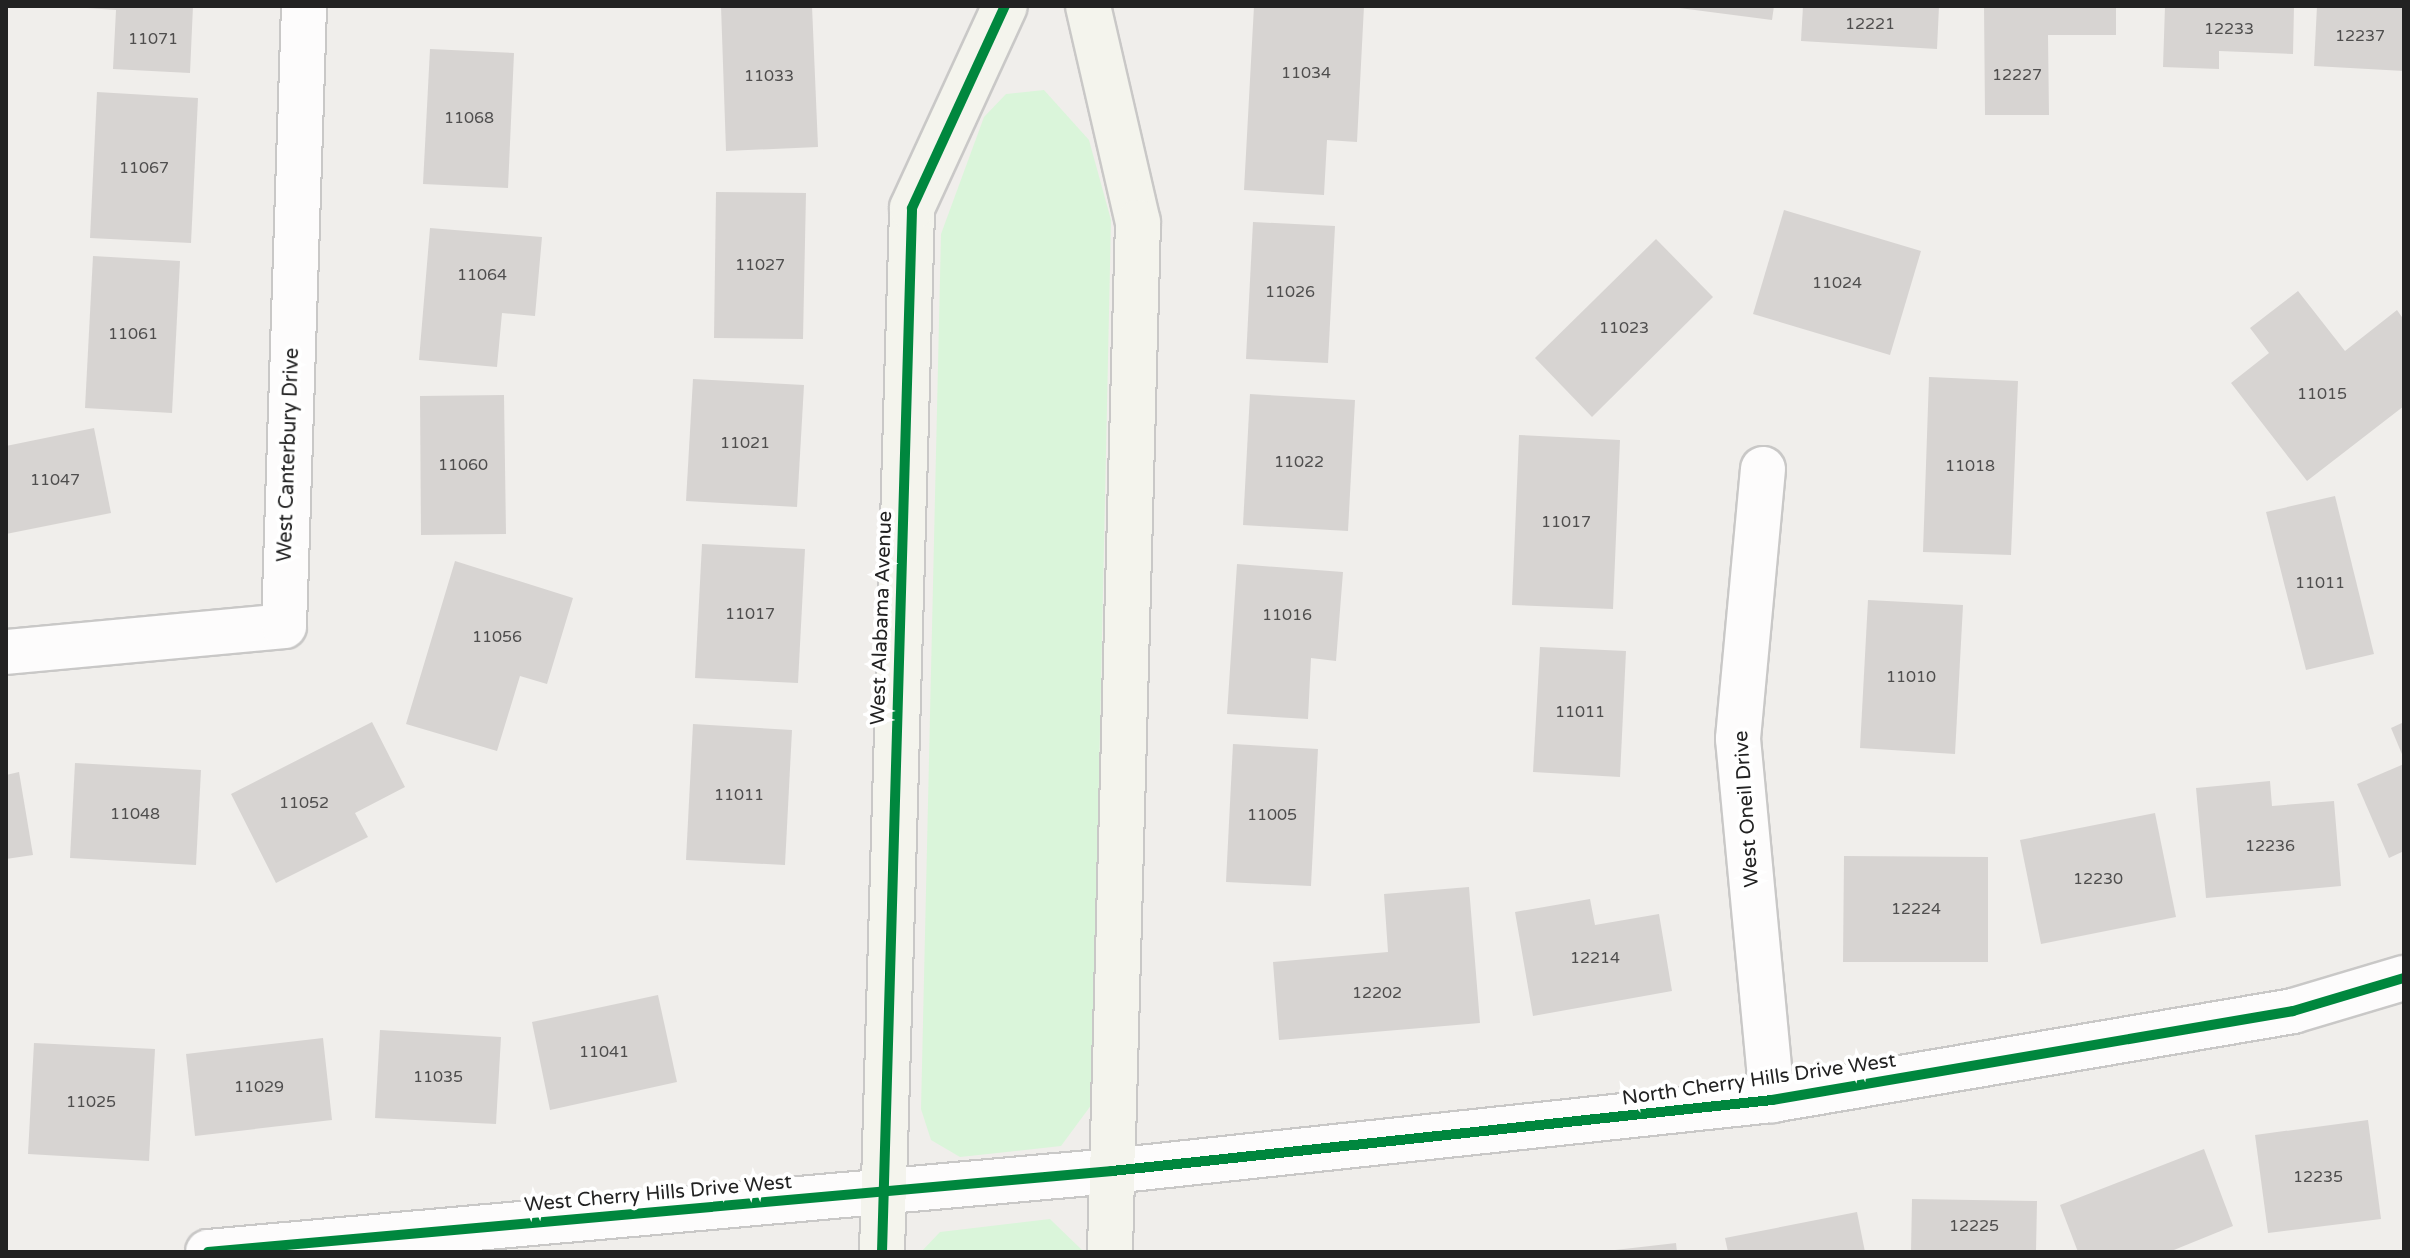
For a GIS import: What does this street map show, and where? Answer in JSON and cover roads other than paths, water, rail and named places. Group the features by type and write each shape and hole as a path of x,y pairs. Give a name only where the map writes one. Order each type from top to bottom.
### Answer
{"street":[{"name":"West Canterbury Drive","path":"6,652 284,626 304,6"},
{"name":"West Alabama Avenue","path":"882,1252 912,208 1005,6"},
{"path":"1088,6 1138,222 1110,1252"},
{"name":"West Oneil Drive","path":"1763,469 1738,739 1772,1100"},
{"name":"North Cherry Hills Drive West","path":"1112,1171 1772,1100 2293,1011 2404,978"},
{"name":"West Cherry Hills Drive West","path":"208,1252 1112,1171"}]}
